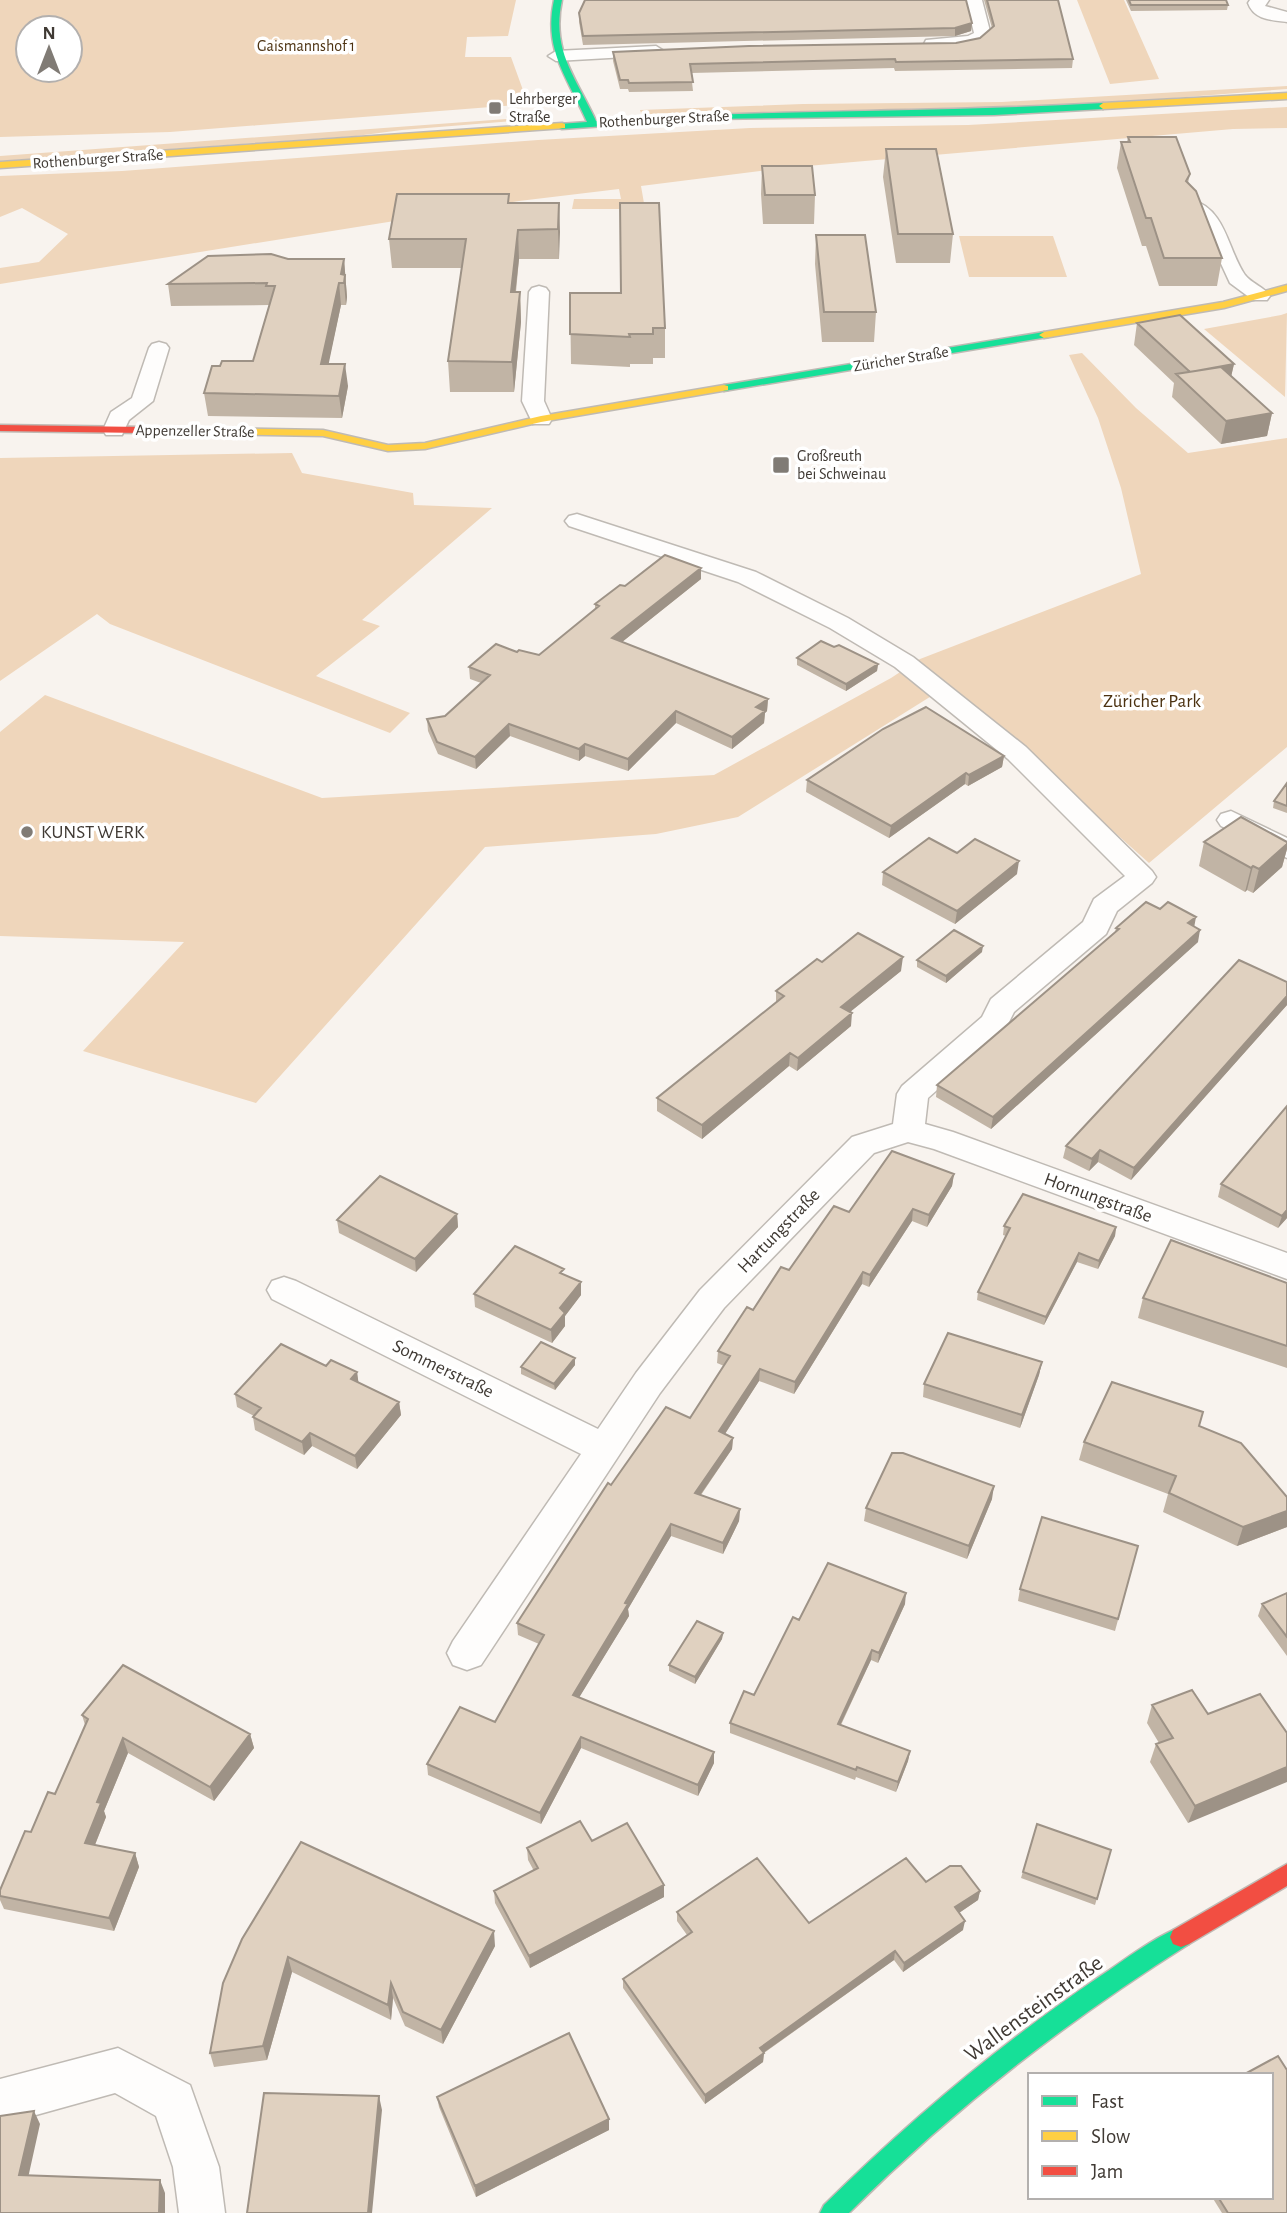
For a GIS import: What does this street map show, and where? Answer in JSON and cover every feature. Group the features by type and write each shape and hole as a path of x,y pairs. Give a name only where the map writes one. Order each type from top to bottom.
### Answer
{"main road":[{"path":"558,0 551,20 556,56 582,94 590,116"},
{"name":"Rothenburger Straße","path":"0,165 759,101 1010,98 1287,82"},
{"name":"Rothenburger Straße","path":"32,146 590,116 1032,111 1287,96"},
{"name":"Züricher Straße","path":"388,448 425,446 541,419 1224,306 1287,289"},
{"name":"Appenzeller Straße","path":"0,428 323,433 388,448"},
{"name":"Wallensteinstraße","path":"832,2213 866,2176 944,2105 1023,2042 1150,1955 1287,1874"}],"street":[{"path":"911,44 956,44 984,35 974,0"},
{"path":"1261,0 1256,3 1258,9 1270,15 1287,17"},
{"path":"556,56 680,50"},
{"path":"1192,206 1212,224 1237,279 1260,296"},
{"path":"540,292 533,401 541,419"},
{"path":"114,430 119,417 142,401 159,348"},
{"path":"577,521 747,577 839,623 904,662 1017,753 1142,877 1104,906 1096,927 1002,1006 994,1023 913,1094 908,1131"},
{"path":"1231,820 1287,849"},
{"name":"Hornungstraße","path":"908,1131 942,1140 1287,1266"},
{"name":"Hartungstraße","path":"467,1653 603,1448 712,1299 863,1145 908,1131"},
{"name":"Sommerstraße","path":"284,1290 603,1448"},
{"path":"0,2102 118,2070 174,2101 196,2168 202,2213"}],"green space":[{"name":"Gaismannshof 1","path":"0,0 516,0 508,36 467,37 465,57 511,57 528,104 170,132 0,137"},
{"path":"1077,0 1124,0 1159,79 1110,84"},
{"path":"1287,86 1287,89 1097,104 642,116 640,110 803,104 1002,102"},
{"path":"1287,107 1287,128 1233,129 784,168 641,186 645,209 572,209 574,199 621,199 619,189 519,201 0,284 0,268 39,262 68,234 22,208 0,217 0,176 122,171 538,140 750,128 968,125"},
{"path":"534,117 536,119 356,136 0,161 0,156"},
{"path":"959,236 1053,236 1067,277 969,277"},
{"path":"1287,313 1285,397 1204,329 1281,315"},
{"name":"Züricher Park","path":"1082,353 1136,408 1188,453 1287,438 1287,747 1149,863 949,685 738,817 656,834 485,847 256,1103 83,1051 184,942 0,936 0,732 45,695 322,798 714,775 891,678 920,659 1141,574 1121,488 1098,418 1069,355"},
{"path":"292,453 302,473 413,493 414,505 492,508 362,620 380,626 316,676 410,713 390,733 110,624 97,614 0,681 0,458"}],"building":[{"path":"585,0 966,0 972,23 955,28 583,36 579,13"},
{"path":"987,0 1058,0 1073,59 896,62 895,59 690,64 693,82 629,83 628,80 620,80 613,52 749,46 956,43 980,38 994,26"},
{"path":"1129,0 1226,0 1228,5 1131,5"},
{"path":"1128,137 1176,137 1190,174 1186,181 1196,191 1222,258 1164,258 1151,218 1146,218 1121,142 1130,142"},
{"path":"886,149 936,149 953,234 898,234"},
{"path":"762,166 812,166 815,195 765,195"},
{"path":"397,194 509,194 508,203 559,203 558,229 518,230 511,292 520,292 512,362 448,361 466,239 389,239"},
{"path":"620,203 659,203 665,328 653,328 653,334 629,334 630,337 570,334 570,293 621,293"},
{"path":"816,235 865,235 876,312 824,312"},
{"path":"271,254 288,259 344,259 341,274 345,275 344,283 339,283 321,364 345,364 339,396 204,393 212,366 220,366 222,361 253,361 275,286 266,286 267,283 168,284 208,256"},
{"path":"1180,315 1234,364 1190,372 1137,323"},
{"path":"1221,367 1272,413 1226,421 1176,374"},
{"path":"665,555 701,568 612,638 768,699 756,707 765,711 732,737 676,711 628,759 585,744 579,749 509,724 475,757 437,742 427,719 445,716 490,675 469,667 496,644 517,652 519,650 539,655 599,606 595,604 620,585 625,586"},
{"path":"821,641 834,647 839,645 878,664 846,684 797,658"},
{"path":"926,707 1004,756 969,775 966,773 891,826 807,780 883,729"},
{"path":"1287,783 1287,806 1274,801"},
{"path":"1241,817 1287,842 1259,869 1253,866 1251,868 1204,842"},
{"path":"929,838 957,853 975,839 1019,861 957,911 883,872"},
{"path":"1146,902 1160,909 1168,902 1196,917 1188,923 1200,930 993,1117 937,1085 1119,929 1116,928"},
{"path":"954,930 983,946 946,976 917,960"},
{"path":"858,933 903,957 841,1007 852,1013 798,1058 790,1053 702,1125 657,1098 784,996 776,991 817,959 822,962"},
{"path":"1239,960 1287,982 1287,996 1134,1168 1100,1150 1092,1159 1066,1146"},
{"path":"1287,1106 1287,1210 1282,1216 1221,1184"},
{"path":"892,1151 954,1174 929,1215 913,1209 870,1275 863,1272 795,1382 760,1369 719,1431 733,1438 695,1493 740,1509 723,1543 671,1524 625,1603 628,1604 573,1695 714,1752 698,1785 581,1737 540,1813 427,1764 460,1707 495,1722 544,1635 517,1623 608,1483 611,1485 666,1407 690,1418 730,1356 718,1351 747,1307 753,1310 781,1267 789,1270 834,1206 849,1212"},
{"path":"380,1176 457,1214 415,1259 337,1220"},
{"path":"1023,1194 1116,1227 1099,1261 1079,1253 1046,1317 978,1292 1010,1228 1004,1226"},
{"path":"1171,1240 1287,1283 1287,1346 1143,1298"},
{"path":"515,1246 564,1269 560,1273 581,1282 560,1308 565,1313 551,1330 474,1294"},
{"path":"948,1333 1042,1362 1022,1415 924,1384"},
{"path":"541,1342 575,1358 554,1384 521,1367"},
{"path":"281,1344 326,1366 331,1360 357,1372 351,1379 399,1402 355,1456 310,1433 302,1442 253,1417 261,1408 235,1394"},
{"path":"1112,1382 1203,1412 1199,1426 1241,1443 1287,1497 1287,1511 1243,1527 1169,1493 1176,1476 1084,1442"},
{"path":"892,1453 903,1453 994,1486 969,1546 866,1508"},
{"path":"1042,1517 1138,1546 1118,1619 1020,1589"},
{"path":"828,1563 906,1593 879,1653 872,1650 838,1724 910,1751 898,1782 857,1767 856,1770 730,1723 744,1691 754,1695 793,1617 799,1620"},
{"path":"1287,1593 1287,1637 1262,1604"},
{"path":"697,1621 723,1633 695,1677 669,1665"},
{"path":"123,1665 250,1734 210,1787 123,1738 97,1802 101,1803 85,1843 135,1853 109,1918 0,1896 0,1890 25,1831 31,1832 48,1792 55,1794 88,1719 82,1715"},
{"path":"1192,1690 1208,1714 1260,1694 1287,1733 1287,1767 1195,1806 1156,1744 1173,1738 1152,1705"},
{"path":"580,1821 592,1841 627,1823 664,1885 529,1956 494,1891 538,1868 527,1848"},
{"path":"1037,1824 1111,1850 1097,1899 1023,1872"},
{"path":"301,1842 494,1931 441,2030 403,2012 391,1983 388,2005 288,1957 263,2046 210,2053 223,1983 242,1939"},
{"path":"757,1858 809,1923 906,1858 926,1882 950,1866 961,1866 980,1891 955,1907 965,1921 904,1963 895,1951 760,2048 764,2053 705,2095 623,1979 692,1932 677,1912"},
{"path":"569,2033 609,2119 475,2186 437,2097"},
{"path":"1278,2056 1287,2070 1287,2213 1228,2213 1219,2199 1273,2199 1273,2073 1247,2073"},
{"path":"264,2093 379,2096 368,2213 247,2213"},
{"path":"34,2111 19,2175 160,2180 159,2213 0,2213 0,2116"}],"traffic: fast":[{"path":"558,0 554,18 557,49 592,123"},
{"path":"562,126 705,116 994,112 1103,106"},
{"path":"724,388 1044,335"},
{"path":"832,2213 913,2136 998,2064 1087,1998 1181,1937"}],"traffic: slow":[{"path":"1103,106 1287,96"},
{"path":"0,165 562,126"},
{"path":"1044,335 1224,305 1287,288"},
{"path":"215,431 323,433 388,448 425,446 541,419 724,388"}],"traffic: jam":[{"path":"0,428 215,431"},
{"path":"1181,1937 1287,1874"}],"place":[{"name":"Lehrberger Straße","path":"495,108"},
{"name":"Großreuth bei Schweinau","path":"781,465"},
{"name":"KUNST WERK","path":"27,832"}]}
